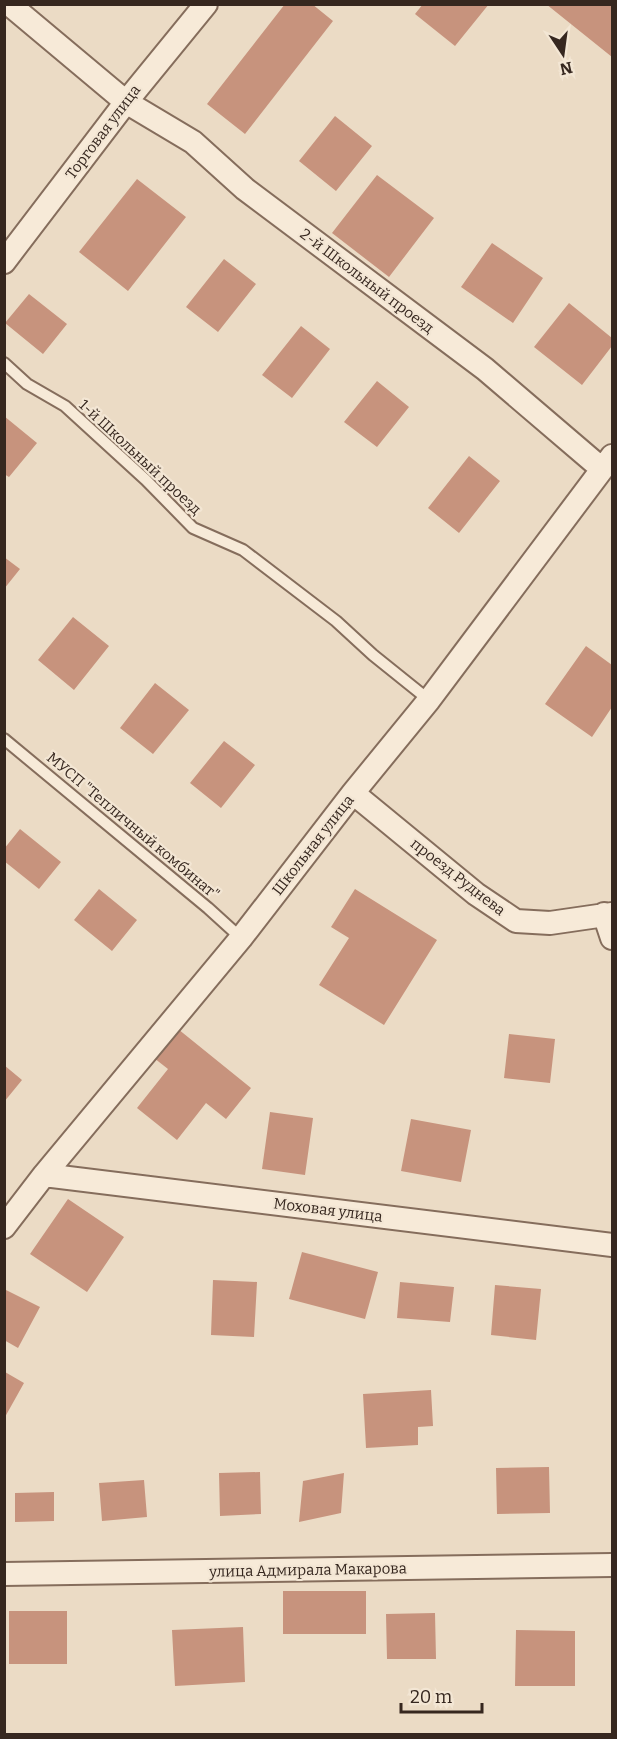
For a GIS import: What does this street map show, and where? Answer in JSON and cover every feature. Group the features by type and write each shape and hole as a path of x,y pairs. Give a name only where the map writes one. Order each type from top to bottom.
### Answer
{"street":[{"name":"2-й Школьный проезд","path":"9,4 126,102 194,142 245,189 607,462"},
{"name":"Торговая улица","path":"4,262 126,102 206,4"},
{"name":"Школьная улица","path":"9,1213 44,1175 241,938 353,793 429,700 607,462"},
{"name":"проезд Руднева","path":"353,793 476,894 516,921 550,923 608,914"},
{"path":"608,914 612,938"},
{"name":"Моховая улица","path":"44,1175 612,1245"},
{"name":"улица Адмирала Макарова","path":"4,1574 612,1566"}],"lane":[{"name":"1-й Школьный проезд","path":"4,363 27,384 65,406 146,480 193,528 243,550 336,621 373,655 429,700"},
{"name":"МУСП \"Тепличный комбинат\"","path":"4,739 241,938"}],"building":[{"path":"285,4 312,4 333,21 245,134 207,104"},
{"path":"423,4 489,4 455,46 415,14"},
{"path":"546,4 612,4 612,57"},
{"path":"335,116 372,146 336,191 299,161"},
{"path":"377,175 434,218 389,277 332,233"},
{"path":"137,179 186,217 128,291 79,252"},
{"path":"492,243 543,278 513,323 461,287"},
{"path":"224,259 256,284 218,332 186,307"},
{"path":"29,294 67,324 43,354 5,323"},
{"path":"569,303 612,338 612,346 582,385 534,347"},
{"path":"301,326 330,349 292,398 262,375"},
{"path":"377,381 409,407 377,447 344,422"},
{"path":"4,416 37,443 9,477 4,474"},
{"path":"469,456 500,481 459,533 428,508"},
{"path":"4,557 20,569 4,589"},
{"path":"73,617 109,646 74,690 38,660"},
{"path":"586,646 612,665 612,707 592,737 545,704"},
{"path":"155,683 189,710 153,754 120,728"},
{"path":"224,741 255,765 221,808 190,783"},
{"path":"20,829 61,862 39,889 4,861 4,849"},
{"path":"99,889 137,920 112,951 74,920"},
{"path":"355,889 437,940 384,1025 319,985 349,938 331,927"},
{"path":"178,1029 251,1088 226,1119 206,1103 177,1140 137,1108 168,1069 154,1058"},
{"path":"509,1034 555,1039 550,1083 504,1078"},
{"path":"4,1065 22,1080 4,1102"},
{"path":"270,1112 313,1118 305,1175 262,1169"},
{"path":"411,1119 471,1130 461,1182 401,1171"},
{"path":"68,1199 124,1237 87,1292 30,1254"},
{"path":"302,1252 378,1272 365,1319 289,1299"},
{"path":"213,1280 257,1282 254,1337 211,1335"},
{"path":"400,1282 454,1287 450,1322 397,1318"},
{"path":"495,1285 541,1289 536,1340 491,1335"},
{"path":"4,1289 40,1307 18,1348 4,1340"},
{"path":"5,1372 24,1383 5,1417"},
{"path":"431,1390 433,1426 418,1427 418,1445 366,1448 363,1394"},
{"path":"549,1467 550,1513 497,1514 496,1468"},
{"path":"260,1472 261,1514 220,1516 219,1473"},
{"path":"344,1473 341,1513 299,1522 303,1481"},
{"path":"144,1480 147,1517 102,1521 99,1483"},
{"path":"54,1492 54,1521 15,1522 15,1493"},
{"path":"283,1591 366,1591 366,1634 283,1634"},
{"path":"9,1611 67,1611 67,1664 9,1664"},
{"path":"435,1613 436,1659 387,1659 386,1614"},
{"path":"243,1627 245,1682 175,1686 172,1630"},
{"path":"516,1630 575,1631 575,1686 515,1686"}]}
